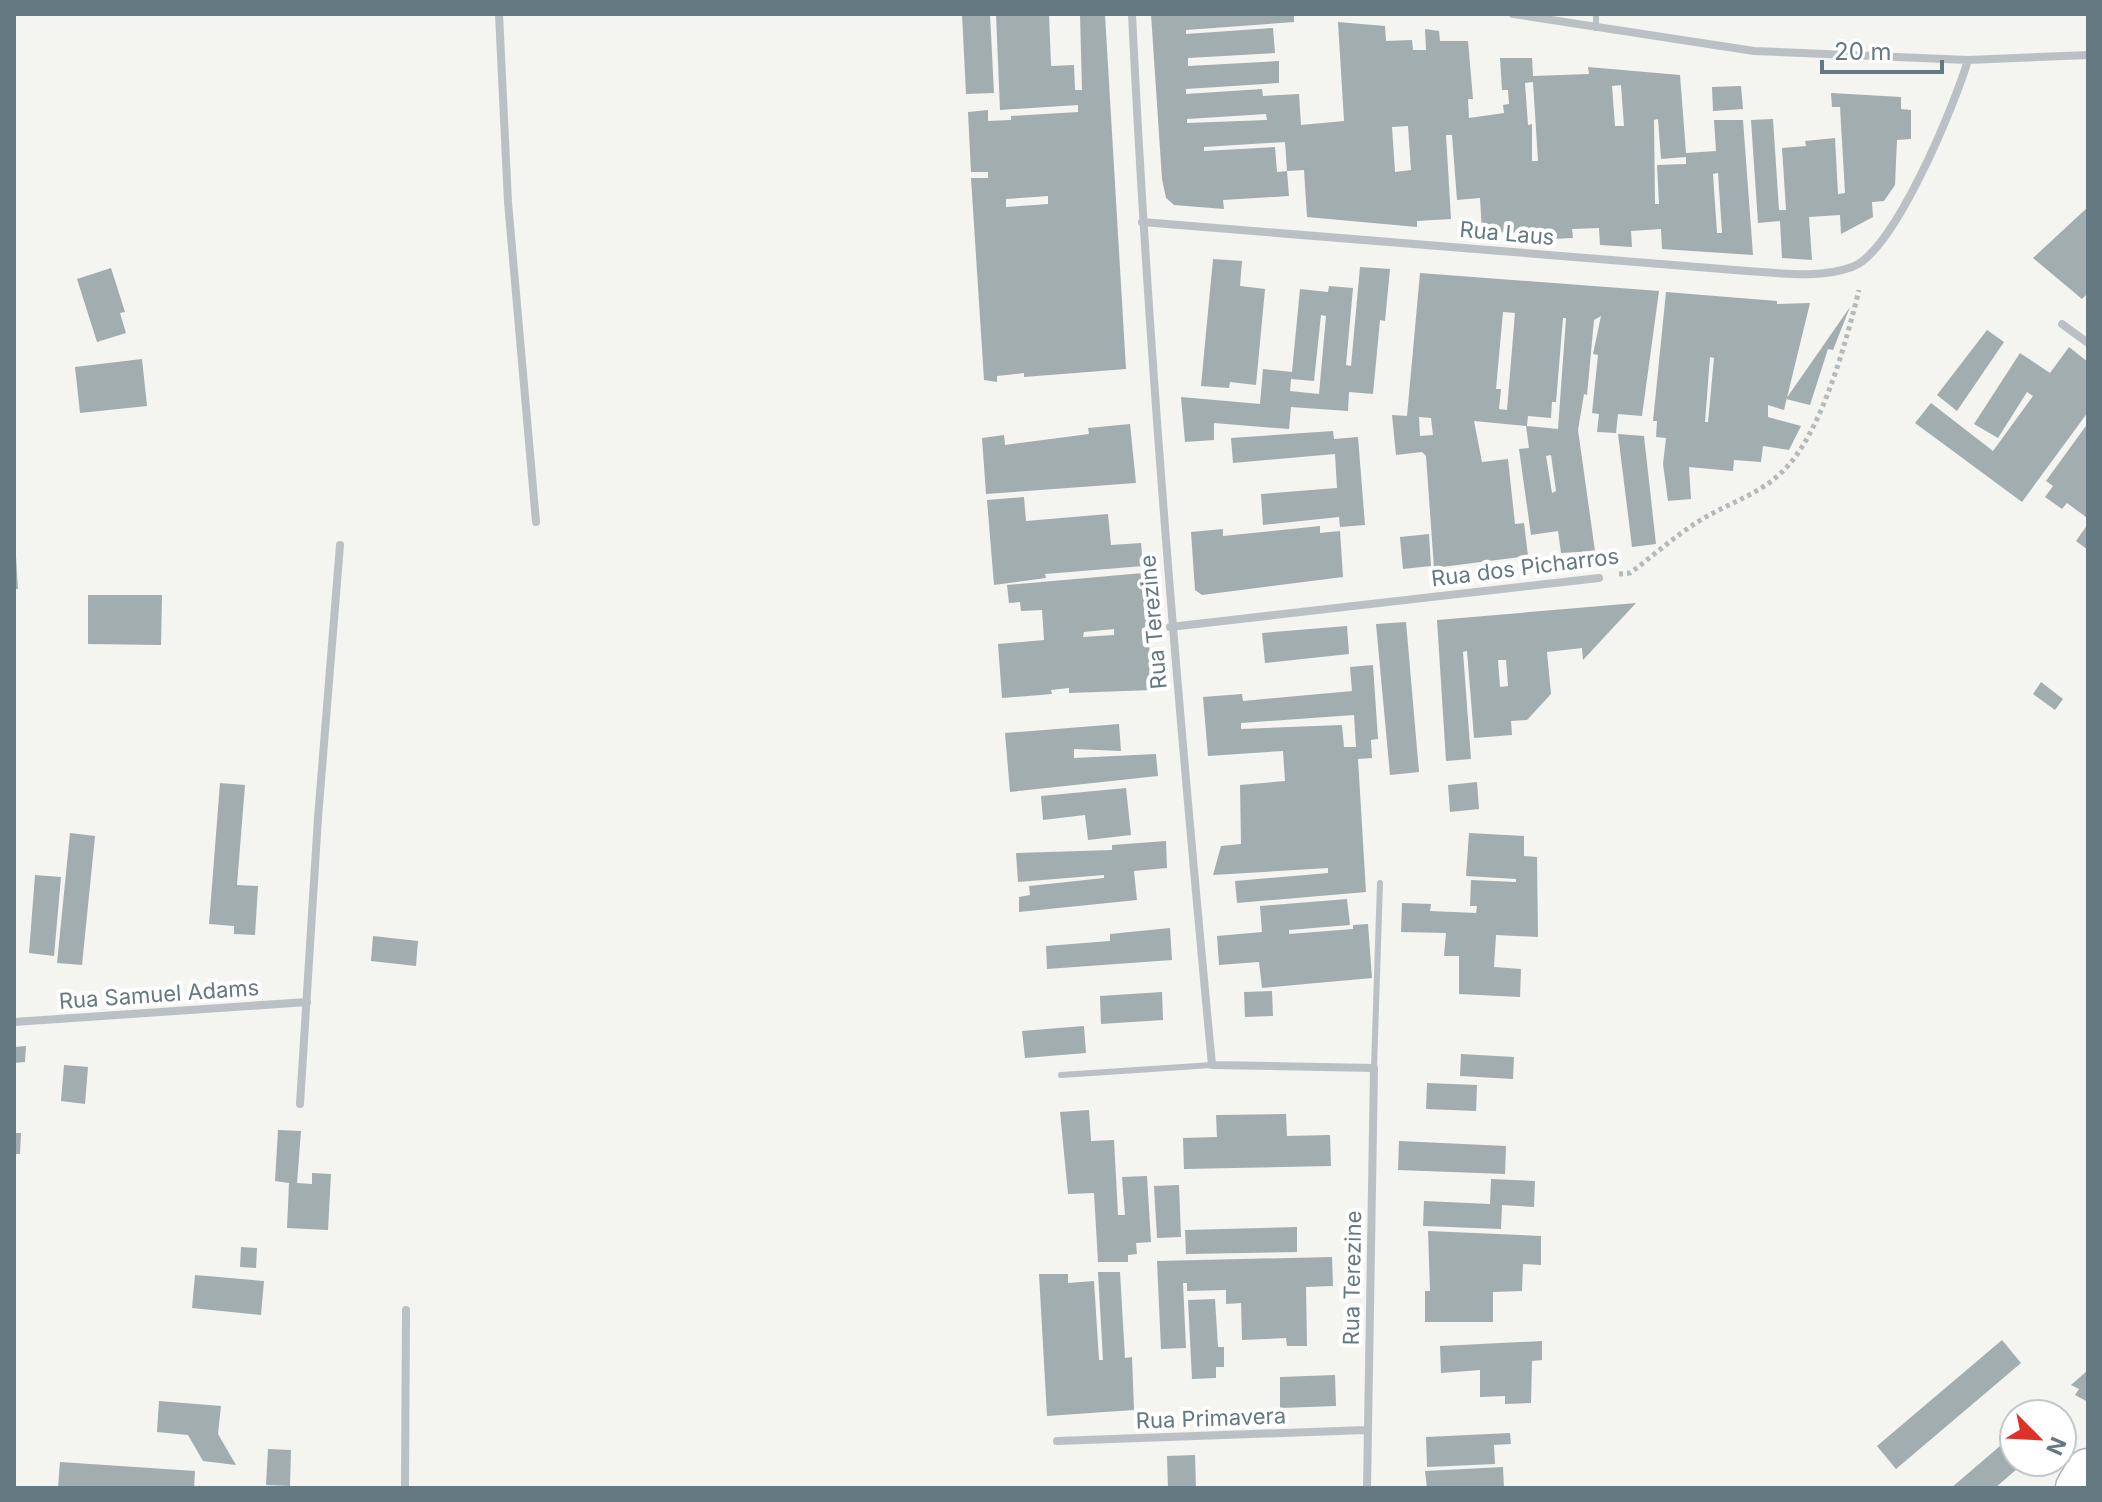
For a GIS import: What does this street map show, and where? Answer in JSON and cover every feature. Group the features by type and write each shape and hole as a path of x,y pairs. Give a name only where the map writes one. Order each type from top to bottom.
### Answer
{"main road":[{"path":"2078,1488 2088,1471"}],"street":[{"path":"499,14 502,116 536,522"},
{"name":"Rua Terezine","path":"1132,14 1142,222 1170,627 1212,1065"},
{"path":"1513,14 1754,51 1968,60 2088,55"},
{"path":"1867,258 1889,230 1932,154 1968,60"},
{"name":"Rua Laus","path":"1142,222 1806,274 1855,267 1867,258"},
{"path":"2062,324 2088,343"},
{"path":"300,1104 340,545"},
{"name":"Rua dos Picharros","path":"1170,627 1599,578"},
{"name":"Rua Samuel Adams","path":"14,1022 307,1002"},
{"path":"1212,1065 1374,1068"},
{"name":"Rua Terezine","path":"1367,1488 1374,1068"},
{"path":"405,1488 406,1310"},
{"name":"Rua Primavera","path":"1057,1441 1366,1430"}],"lane":[{"path":"1596,14 1596,28"},
{"name":"Rua Terezine","path":"1374,1068 1380,883"},
{"path":"1061,1075 1212,1065"}],"path":[{"name":"Rua dos Picharros","path":"1599,578 1630,573 1697,522 1729,504 1756,494 1786,469 1808,433 1844,354 1867,258"}],"building":[{"path":"962,14 990,14 994,93 966,94"},
{"path":"996,14 1049,14 1051,66 1074,65 1075,90 1082,90 1080,15 1105,15 1126,369 1024,377 1024,373 997,376 997,382 984,380 971,178 988,178 988,172 971,172 968,112 988,110 988,121 1011,120 1011,116 1078,112 1078,105 1000,110","holes":["1048,196 1048,204 1006,207 1006,199"]},
{"path":"1151,14 1294,14 1294,22 1186,30 1186,34 1273,28 1275,53 1188,58 1188,66 1279,61 1279,83 1186,89 1186,94 1262,89 1263,96 1299,94 1301,125 1344,121 1338,22 1385,26 1386,41 1412,40 1413,50 1426,50 1425,29 1439,31 1440,41 1468,41 1473,99 1468,99 1469,118 1504,113 1503,105 1509,104 1508,90 1502,90 1500,58 1532,58 1533,76 1589,74 1588,67 1680,75 1686,153 1716,151 1714,120 1743,120 1753,255 1662,249 1661,229 1631,231 1632,247 1600,245 1599,228 1572,229 1573,238 1552,239 1543,233 1482,232 1480,198 1457,200 1452,135 1446,135 1451,219 1417,221 1417,227 1307,217 1304,170 1287,171 1289,196 1223,200 1224,209 1174,205 1166,198 1162,179","holes":["1533,82 1538,161 1532,161 1532,124 1528,125 1525,83","1621,85 1624,126 1615,126 1612,86","1266,114 1267,120 1187,123 1187,119","1658,119 1661,159 1686,157 1686,164 1657,165 1659,204 1655,204 1654,120","1408,126 1411,170 1395,172 1392,127","1285,142 1287,171 1277,172 1275,147 1204,151 1204,147","1718,173 1722,233 1717,233 1713,174"]},
{"path":"1741,86 1743,109 1713,111 1712,87"},
{"path":"1831,93 1901,97 1901,109 1911,110 1911,139 1897,140 1895,185 1884,201 1872,202 1873,217 1841,234 1840,215 1809,217 1812,260 1782,258 1780,221 1758,223 1751,120 1773,119 1779,210 1786,210 1782,148 1806,146 1805,141 1835,138 1838,194 1845,193 1840,107 1832,107"},
{"path":"2088,207 2088,293 2082,299 2033,258"},
{"path":"1213,259 1242,261 1240,286 1265,289 1256,385 1230,382 1229,388 1201,386"},
{"path":"1360,267 1390,269 1385,321 1380,320 1373,394 1349,392 1348,411 1291,407 1289,429 1214,423 1214,440 1185,442 1181,397 1260,404 1263,369 1292,372 1300,289 1328,292 1329,286 1353,288 1346,365 1351,366","holes":["1321,315 1326,316 1319,394 1290,391 1291,379 1314,381"]},
{"path":"111,268 125,312 120,313 126,333 97,342 77,279"},
{"path":"1420,273 1659,291 1642,416 1618,414 1616,433 1597,432 1599,414 1592,413 1598,355 1593,354 1601,316 1594,320 1587,395 1584,394 1578,430 1595,551 1561,553 1558,531 1531,535 1519,449 1529,448 1526,426 1474,421 1482,462 1508,459 1515,524 1524,523 1528,556 1434,568 1426,456 1422,452 1396,455 1392,415 1407,416","holes":["1503,312 1515,313 1507,410 1499,409 1501,389 1496,389","1563,318 1566,318 1558,429 1527,426 1528,416 1551,418 1552,402 1556,402","1419,417 1431,418 1433,435 1420,436","1551,455 1556,491 1552,493 1546,456"]},
{"path":"1666,292 1777,301 1777,304 1810,303 1784,410 1768,405 1768,417 1801,426 1789,450 1763,446 1761,462 1734,460 1733,471 1689,467 1691,499 1668,501 1663,464 1666,438 1656,437 1657,421 1653,421","holes":["1710,357 1714,358 1708,422 1705,422"]},
{"path":"1850,307 1833,350 1828,349 1810,405 1786,399"},
{"path":"1987,330 2004,342 1957,411 1937,395"},
{"path":"2069,347 2088,362 2088,412 2022,502 1915,423 1931,403 1993,451 2033,396 2027,392 1998,438 1974,424 2020,353 2050,373"},
{"path":"142,359 147,406 80,413 75,367"},
{"path":"2088,423 2086,517 2067,503 2062,509 2045,497 2053,486 2046,481"},
{"path":"1130,424 1136,483 986,494 982,438 1004,435 1005,445 1089,434 1088,428"},
{"path":"1333,431 1334,439 1358,437 1365,525 1340,527 1339,517 1263,525 1261,494 1337,488 1335,454 1233,463 1231,438"},
{"path":"1618,434 1644,436 1656,544 1632,547"},
{"path":"1024,497 1026,521 1108,514 1111,545 1141,543 1143,566 1045,574 1046,578 994,585 987,500"},
{"path":"2088,524 2088,550 2076,541"},
{"path":"1320,526 1320,533 1340,531 1343,577 1202,595 1195,590 1191,532 1223,529 1223,536"},
{"path":"1429,534 1431,566 1403,569 1400,537"},
{"path":"16,556 18,589 14,589"},
{"path":"1143,573 1153,690 1069,693 1069,688 1051,690 1052,694 1002,698 998,644 1044,640 1042,610 1021,611 1020,602 1009,603 1007,585","holes":["1114,629 1114,635 1083,637 1084,632"]},
{"path":"88,595 162,595 161,645 88,644"},
{"path":"1636,603 1583,660 1582,648 1547,652 1551,694 1527,720 1511,721 1512,735 1474,738 1467,651 1463,652 1471,759 1446,761 1437,620","holes":["1498,660 1506,660 1508,686 1500,687"]},
{"path":"1406,622 1419,772 1390,775 1376,624"},
{"path":"1347,626 1349,654 1265,663 1262,633"},
{"path":"1373,665 1378,739 1371,740 1372,758 1358,759 1366,892 1237,903 1235,881 1328,873 1328,868 1213,875 1221,846 1241,844 1240,785 1285,781 1283,751 1208,756 1203,697 1242,694 1243,701 1352,691 1350,667","holes":["1354,715 1356,747 1344,747 1342,725 1241,729 1241,723"]},
{"path":"2041,682 2063,699 2055,710 2033,694"},
{"path":"1119,724 1121,751 1074,749 1074,758 1156,754 1158,776 1010,792 1005,733"},
{"path":"1477,782 1479,809 1450,812 1448,785"},
{"path":"220,783 245,785 237,885 258,886 255,935 234,934 234,926 209,924"},
{"path":"1126,788 1131,835 1088,840 1085,815 1043,820 1041,796"},
{"path":"70,833 95,836 82,965 57,963"},
{"path":"1469,833 1524,836 1524,856 1537,857 1538,937 1496,935 1494,967 1521,969 1520,997 1459,994 1459,956 1444,956 1446,933 1401,932 1402,903 1431,904 1430,911 1476,913 1477,906 1470,906 1471,880 1516,882 1516,879 1466,876"},
{"path":"1166,841 1167,868 1134,871 1137,900 1019,912 1019,897 1030,895 1029,886 1104,878 1104,875 1018,882 1016,853 1112,850 1112,845"},
{"path":"35,875 61,877 54,956 29,953"},
{"path":"1347,899 1350,925 1289,930 1289,934 1353,929 1353,925 1368,924 1372,978 1262,988 1259,962 1219,965 1217,936 1262,932 1260,906"},
{"path":"1170,928 1172,960 1047,969 1046,946 1110,941 1110,934"},
{"path":"373,936 418,941 416,966 371,961"},
{"path":"1272,991 1273,1016 1245,1017 1244,992"},
{"path":"1162,992 1163,1020 1101,1024 1100,996"},
{"path":"1084,1026 1086,1053 1025,1058 1022,1031"},
{"path":"26,1046 25,1062 14,1063 14,1047"},
{"path":"1461,1054 1514,1057 1513,1079 1460,1076"},
{"path":"64,1065 88,1067 85,1104 61,1101"},
{"path":"1427,1083 1477,1085 1476,1111 1426,1109"},
{"path":"1089,1110 1091,1141 1114,1140 1118,1215 1125,1215 1122,1177 1147,1176 1151,1242 1136,1243 1137,1254 1128,1255 1128,1262 1098,1262 1094,1193 1068,1194 1060,1112"},
{"path":"1286,1114 1287,1136 1330,1135 1331,1166 1184,1169 1183,1138 1217,1137 1216,1115"},
{"path":"278,1130 301,1131 297,1183 312,1184 312,1173 331,1174 328,1230 287,1228 289,1183 275,1181"},
{"path":"14,1133 21,1133 20,1154 14,1154"},
{"path":"1399,1141 1506,1146 1505,1174 1398,1170"},
{"path":"1491,1179 1535,1181 1534,1207 1502,1205 1501,1229 1423,1226 1424,1201 1490,1204"},
{"path":"1179,1185 1181,1237 1157,1238 1154,1186"},
{"path":"1297,1227 1297,1252 1186,1254 1185,1230"},
{"path":"1428,1231 1541,1236 1541,1265 1523,1264 1522,1291 1493,1292 1493,1322 1425,1322 1425,1291 1430,1291"},
{"path":"241,1247 257,1248 256,1268 240,1267"},
{"path":"1332,1257 1333,1286 1306,1287 1307,1346 1287,1346 1286,1338 1242,1340 1241,1303 1226,1304 1226,1290 1187,1291 1187,1283 1183,1283 1186,1348 1161,1349 1157,1261"},
{"path":"1098,1272 1120,1272 1125,1358 1132,1357 1134,1410 1047,1416 1039,1274 1068,1274 1068,1283 1094,1281 1099,1360 1103,1360"},
{"path":"195,1275 264,1281 261,1315 192,1308"},
{"path":"1215,1299 1218,1347 1224,1347 1224,1367 1216,1367 1216,1378 1192,1379 1188,1300"},
{"path":"2002,1340 2021,1363 1896,1469 1877,1446"},
{"path":"1542,1341 1542,1360 1532,1361 1531,1403 1505,1404 1505,1396 1480,1397 1480,1370 1441,1373 1440,1346"},
{"path":"2088,1370 2088,1402 2075,1395 2079,1389 2071,1385"},
{"path":"1335,1375 1336,1406 1280,1408 1280,1377"},
{"path":"159,1401 221,1406 218,1434 236,1465 203,1461 188,1435 157,1432"},
{"path":"1510,1433 1511,1444 1494,1445 1495,1464 1427,1467 1426,1437"},
{"path":"1998,1448 1998,1478 2007,1478 1995,1488 1951,1488"},
{"path":"268,1449 291,1450 290,1486 266,1485"},
{"path":"1195,1455 1196,1488 1168,1488 1167,1456"},
{"path":"60,1462 195,1471 194,1488 58,1488"},
{"path":"1503,1467 1504,1488 1427,1488 1425,1471"}]}
